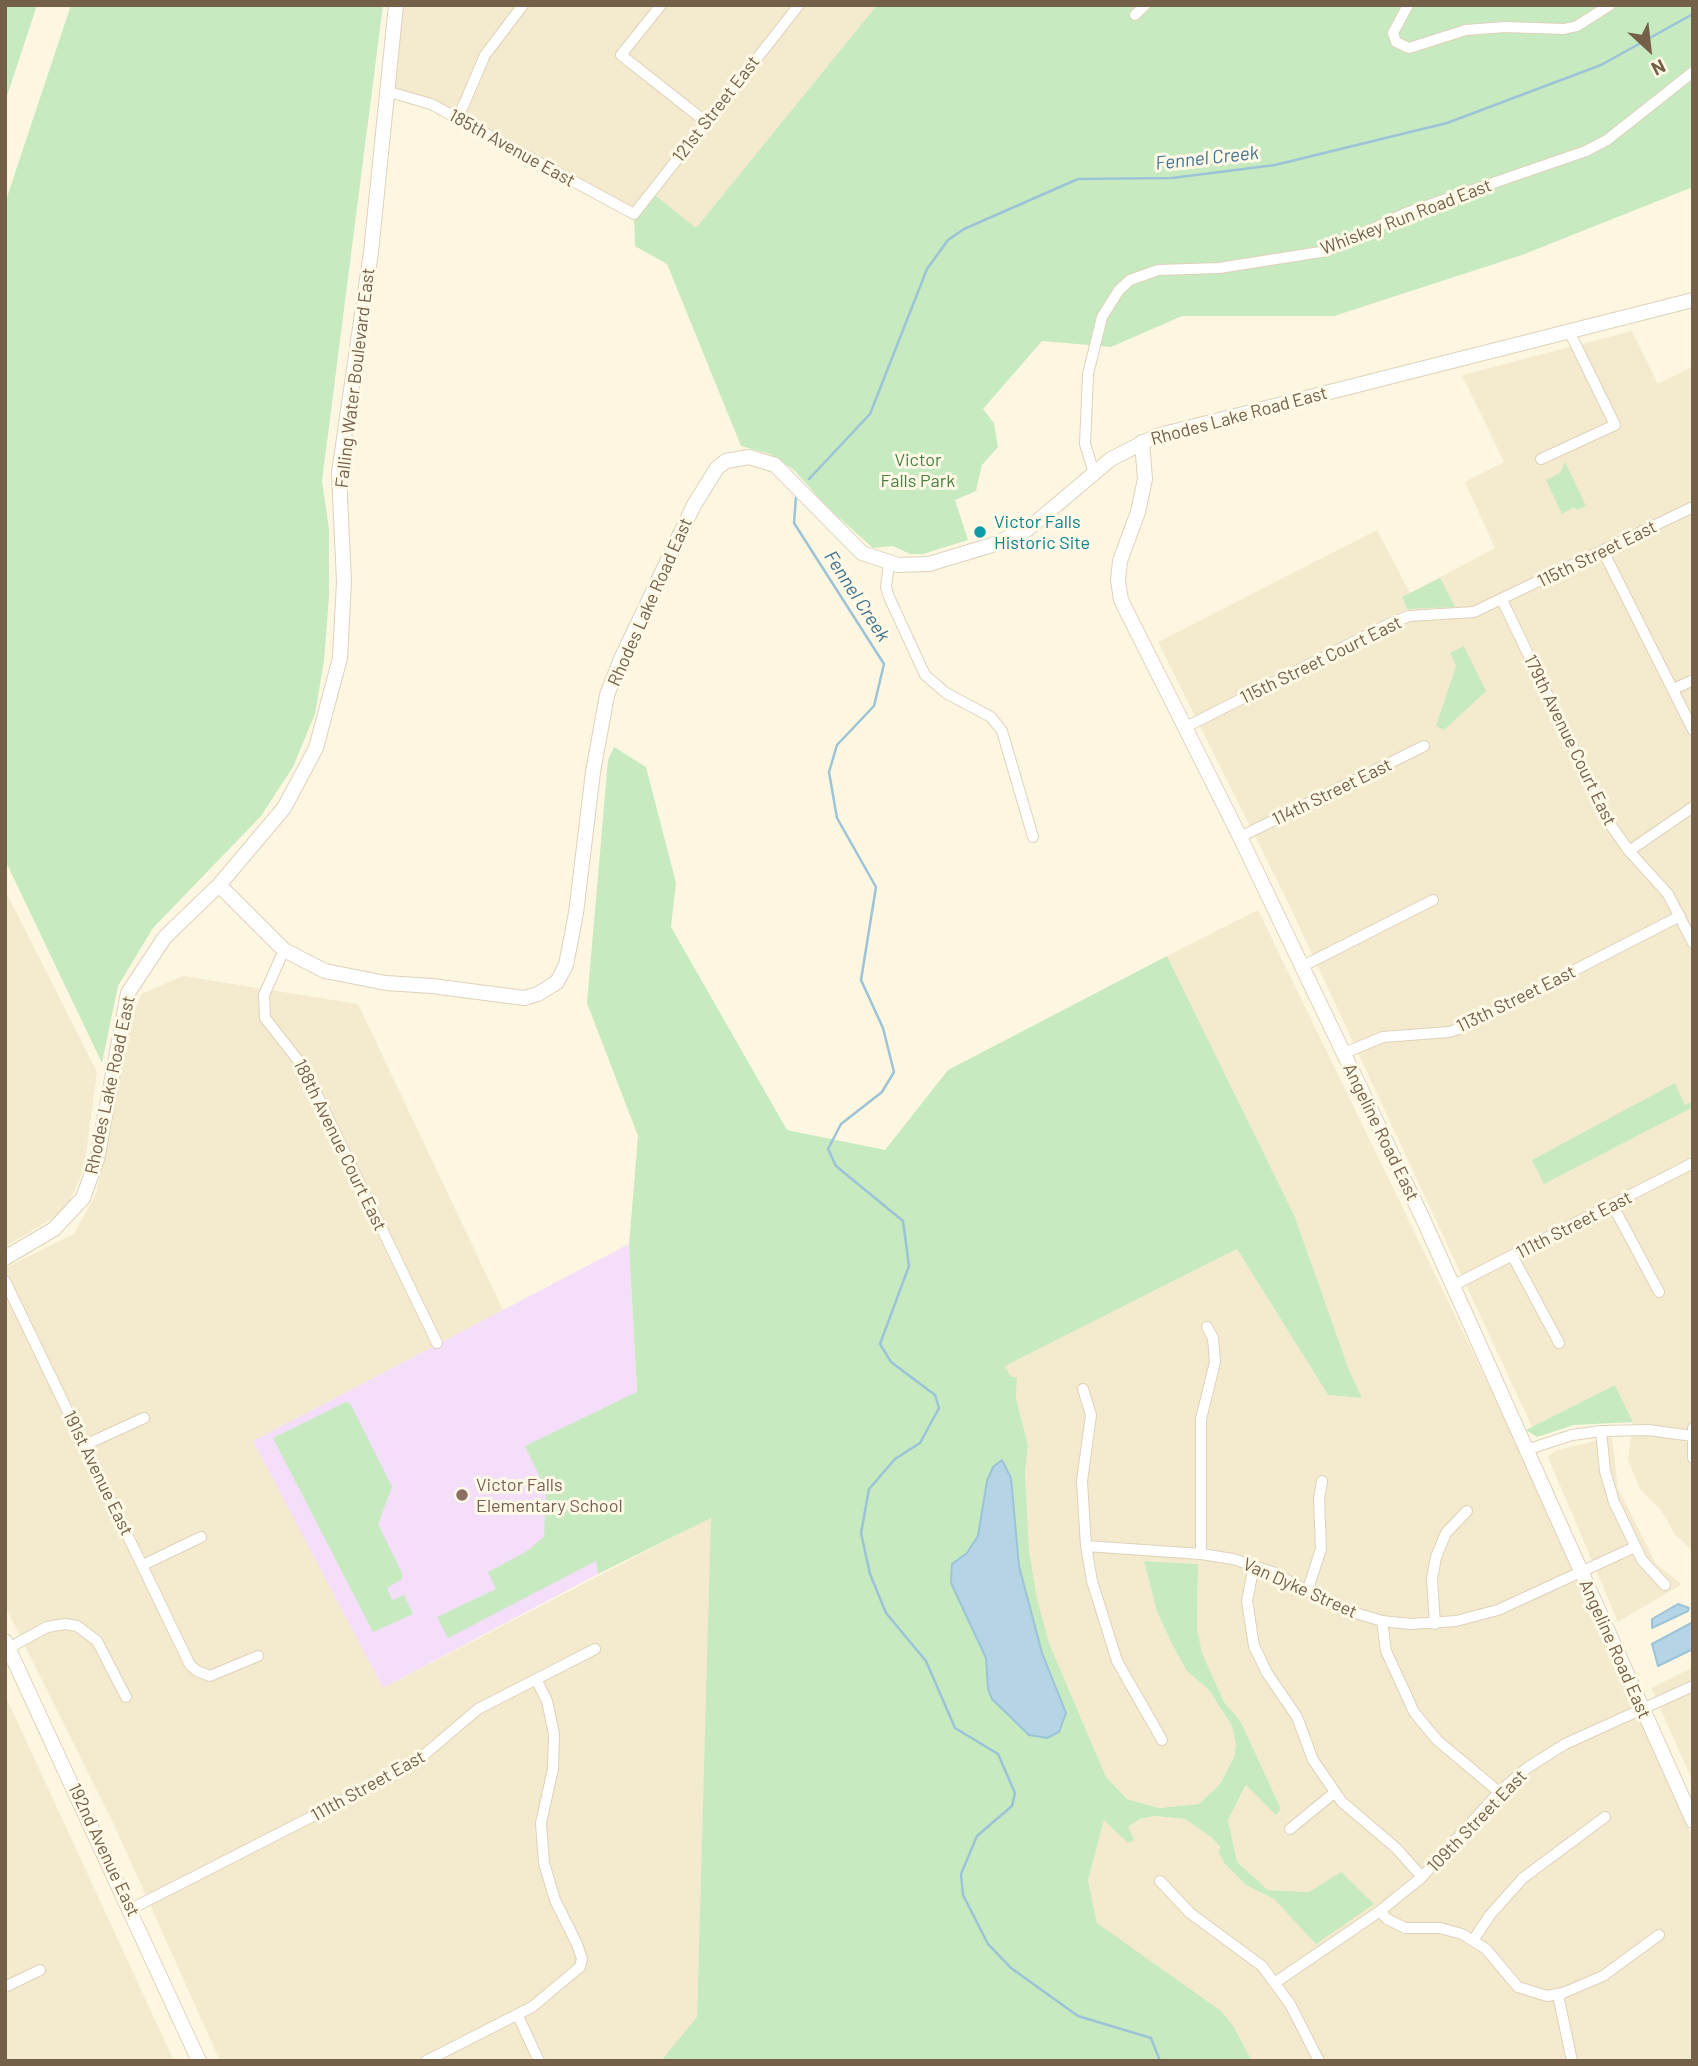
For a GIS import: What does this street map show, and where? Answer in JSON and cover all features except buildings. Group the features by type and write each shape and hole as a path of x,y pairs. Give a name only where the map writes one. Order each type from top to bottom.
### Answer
{"street":[{"name":"Falling Water Boulevard East","path":"219,885 284,808 301,780 316,748 335,684 345,582 339,473 371,252 396,5"},
{"path":"458,118 485,55 523,5"},
{"path":"661,5 621,55 706,122"},
{"name":"121st Street East","path":"634,214 799,5"},
{"path":"1135,15 1145,5"},
{"path":"1408,5 1393,33 1396,42 1409,48 1466,30 1505,27 1564,29 1577,26 1610,5"},
{"name":"Whiskey Run Road East","path":"1094,472 1085,444 1088,374 1102,317 1119,289 1130,280 1158,270 1219,268 1326,251 1406,213 1586,151 1607,140 1693,72"},
{"name":"185th Avenue East","path":"386,91 431,104 634,214"},
{"name":"Rhodes Lake Road East","path":"5,1258 54,1229 83,1198 97,1159 128,992 165,937 219,885 284,950 310,965 348,978 524,998 547,990 557,982 566,965 570,944 593,772 607,695 694,505 717,468 740,457 757,458 775,465 862,553 889,563 907,566 929,564 1018,534 1051,513 1094,472 1142,442 1270,405 1693,300"},
{"path":"1541,459 1615,425 1569,331"},
{"name":"Angeline Road East","path":"1142,442 1145,479 1138,512 1120,561 1118,589 1454,1285 1693,1821"},
{"name":"115th Street East","path":"1502,600 1693,507"},
{"path":"1603,551 1693,730"},
{"path":"889,563 886,587 889,597 925,675 946,693 990,718 1002,731 1033,838"},
{"name":"115th Street Court East","path":"1184,728 1389,624 1409,616 1460,615 1502,600"},
{"name":"179th Avenue Court East","path":"1502,600 1610,824 1629,851 1662,886 1693,943"},
{"path":"1674,689 1693,680"},
{"name":"114th Street East","path":"1240,837 1424,746"},
{"path":"1629,851 1693,807"},
{"path":"1301,967 1433,900"},
{"name":"113th Street East","path":"1343,1053 1383,1037 1449,1032 1464,1027 1680,916"},
{"name":"188th Avenue Court East","path":"284,950 264,995 265,1018 304,1068 438,1343"},
{"name":"111th Street East","path":"1454,1285 1693,1163"},
{"path":"1613,1206 1659,1292"},
{"path":"1513,1257 1559,1343"},
{"name":"191st Avenue East","path":"5,1281 190,1665 203,1675 218,1675 258,1656"},
{"path":"1086,1546 1201,1554 1201,1419 1215,1362 1213,1338 1207,1327"},
{"path":"1083,1389 1091,1415 1082,1481 1086,1546 1098,1607 1117,1661 1162,1740"},
{"path":"85,1446 144,1418"},
{"path":"1693,1428 1693,1458"},
{"path":"1526,1450 1572,1435 1601,1431 1648,1430 1692,1436"},
{"path":"1601,1431 1610,1490 1648,1569 1665,1585"},
{"path":"1307,1592 1321,1549 1319,1499 1322,1480"},
{"path":"1434,1624 1432,1579 1436,1557 1446,1533 1467,1511"},
{"path":"143,1565 201,1537"},
{"name":"Van Dyke Street","path":"1201,1554 1254,1565 1339,1608 1381,1621 1434,1624 1498,1610 1636,1548"},
{"path":"1254,1565 1247,1601 1254,1646 1267,1673 1288,1700 1313,1760 1334,1793 1422,1877"},
{"path":"1381,1621 1386,1651 1414,1713 1437,1740 1499,1792"},
{"path":"6,1646 56,1624 84,1629 97,1641 126,1697"},
{"name":"192nd Avenue East","path":"6,1646 131,1909 199,2061"},
{"name":"111th Street East","path":"131,1909 411,1766 478,1709 595,1649"},
{"path":"426,2061 518,2015 580,1967 582,1959 555,1900 544,1863 541,1824 553,1769 554,1734 547,1701 536,1679"},
{"name":"109th Street East","path":"1276,1982 1380,1911 1422,1877 1499,1792 1545,1755 1693,1686"},
{"path":"1290,1829 1334,1793"},
{"path":"1474,1939 1490,1915 1523,1878 1605,1816"},
{"path":"1160,1881 1190,1913 1248,1954 1276,1982 1319,2061"},
{"path":"1380,1911 1387,1919 1405,1928 1450,1930 1474,1939 1518,1987 1536,1994 1558,1994 1603,1976 1659,1935"},
{"path":"5,1987 40,1970"},
{"path":"1558,1994 1572,2061"},
{"path":"518,2015 539,2061"}],"shaded area":[{"path":"396,5 877,5 667,264 635,246 634,214 431,104 386,91"},
{"path":"1632,331 1658,384 1693,366 1693,1551 1675,1535 1661,1510 1640,1489 1628,1460 1633,1422 1615,1385 1532,1427 1286,898 1158,642 1377,530 1410,593 1495,548 1465,482 1504,462 1462,375"},
{"path":"5,890 97,1072 84,1169 69,1203 56,1216 5,1247"},
{"path":"1258,910 1518,1445 1693,1839 1693,2061 1252,2061 1234,2027 1097,1923 1088,1880 1104,1819 1128,1827 1140,1819 1155,1816 1185,1819 1211,1837 1221,1849 1225,1864 1246,1885 1274,1899 1286,1911 1309,1892 1268,1890 1237,1862 1228,1820 1247,1785 1276,1814 1281,1809 1241,1722 1224,1702 1202,1653 1197,1628 1198,1564 1144,1561 1157,1612 1173,1646 1186,1670 1209,1690 1232,1726 1236,1745 1234,1757 1220,1784 1199,1804 1159,1808 1127,1799 1106,1777 1049,1643 1037,1598 1029,1550 1025,1472 1028,1445 1016,1398 1017,1378 1011,1378 1005,1366 1237,1249 1328,1395 1362,1398 1349,1370 1295,1217 1167,956"},
{"path":"183,976 358,1004 503,1310 254,1441 383,1688 712,1517 697,2017 719,2061 220,2061 116,1829 5,1606 5,1268 74,1234 96,1194 130,1025 141,994"},
{"name":"Victor Falls Elementary School","path":"629,1244 645,1549 383,1688 253,1441"},
{"path":"1612,1437 1618,1488 1656,1564 1682,1584 1618,1622 1548,1457 1557,1450"},
{"path":"1693,1667 1693,1782 1651,1688"},
{"path":"5,1695 174,2061 5,2061"}],"green space":[{"path":"5,5 37,5 5,102"},
{"path":"71,5 383,5 322,481 329,529 329,597 324,661 315,714 293,767 261,816 153,928 118,986 102,1063 5,860 5,203"},
{"name":"Victor Falls Park","path":"877,5 1693,5 1693,187 1522,255 1334,316 1182,316 1111,347 1042,341 983,409 994,423 998,447 982,465 976,491 955,500 968,540 923,554 910,554 893,546 873,548 827,507 794,470 770,454 741,446 667,264 635,246 634,214 651,192 696,228"},
{"path":"1565,462 1586,506 1577,510 1574,507 1562,514 1546,480 1560,473"},
{"path":"1440,578 1455,607 1407,609 1402,597"},
{"path":"1464,646 1486,691 1444,730 1436,726 1456,666 1450,653"},
{"path":"614,747 646,767 676,883 671,927 787,1130 885,1150 948,1070 1167,956 1295,1217 1349,1370 1362,1398 1328,1395 1237,1249 1005,1366 1011,1377 1017,1377 1016,1398 1028,1445 1025,1472 1029,1550 1037,1598 1049,1643 1106,1777 1127,1799 1159,1808 1199,1804 1220,1784 1234,1757 1236,1745 1232,1726 1209,1690 1186,1670 1173,1646 1157,1612 1144,1561 1198,1564 1197,1628 1202,1653 1224,1702 1241,1722 1281,1809 1276,1815 1246,1785 1228,1820 1237,1862 1268,1890 1309,1892 1341,1872 1374,1904 1316,1944 1274,1899 1246,1885 1225,1864 1218,1851 1221,1848 1211,1837 1185,1819 1155,1816 1140,1819 1128,1827 1134,1840 1128,1843 1104,1820 1088,1880 1097,1923 1221,2011 1234,2027 1252,2061 661,2061 697,2017 711,1518 598,1574 596,1561 448,1638 437,1617 496,1589 488,1572 526,1552 544,1537 546,1490 525,1446 637,1392 629,1245 638,1136 587,1003 608,760"},
{"path":"1675,1083 1685,1105 1693,1101 1693,1107 1544,1184 1532,1160"},
{"path":"1615,1385 1633,1422 1574,1425 1537,1437 1526,1430"},
{"path":"346,1402 350,1403 392,1487 378,1524 402,1573 402,1579 387,1588 392,1600 404,1595 413,1614 373,1632 273,1438"}],"water":[{"path":"1002,1460 1011,1478 1019,1566 1042,1653 1066,1713 1059,1732 1047,1738 1029,1735 992,1699 988,1689 986,1658 951,1583 952,1564 967,1553 978,1536 987,1481 993,1467"},
{"path":"1678,1604 1689,1608 1688,1611 1652,1628 1652,1619"},
{"path":"1693,1622 1693,1649 1658,1666 1652,1644"}],"waterway":[{"name":"Fennel Creek","path":"809,479 870,414 927,269 948,240 964,229 1078,179 1172,178 1275,165 1447,123 1601,65 1693,14"},
{"name":"Fennel Creek","path":"796,497 794,523 884,664 874,706 837,745 829,772 837,818 876,887 861,980 883,1028 894,1072 882,1092 841,1124 828,1149 836,1166 903,1221 909,1266 880,1344 891,1362 935,1395 939,1408 920,1443 895,1459 869,1489 861,1533 870,1574 886,1613 926,1661 955,1728 998,1754 1015,1793 1012,1806 977,1836 961,1874 963,1895 988,1944 1011,1968 1078,2016 1151,2038 1160,2061"}],"place":[{"name":"Victor Falls Historic Site","path":"980,532"},
{"name":"Victor Falls Elementary School","path":"462,1495"}]}
